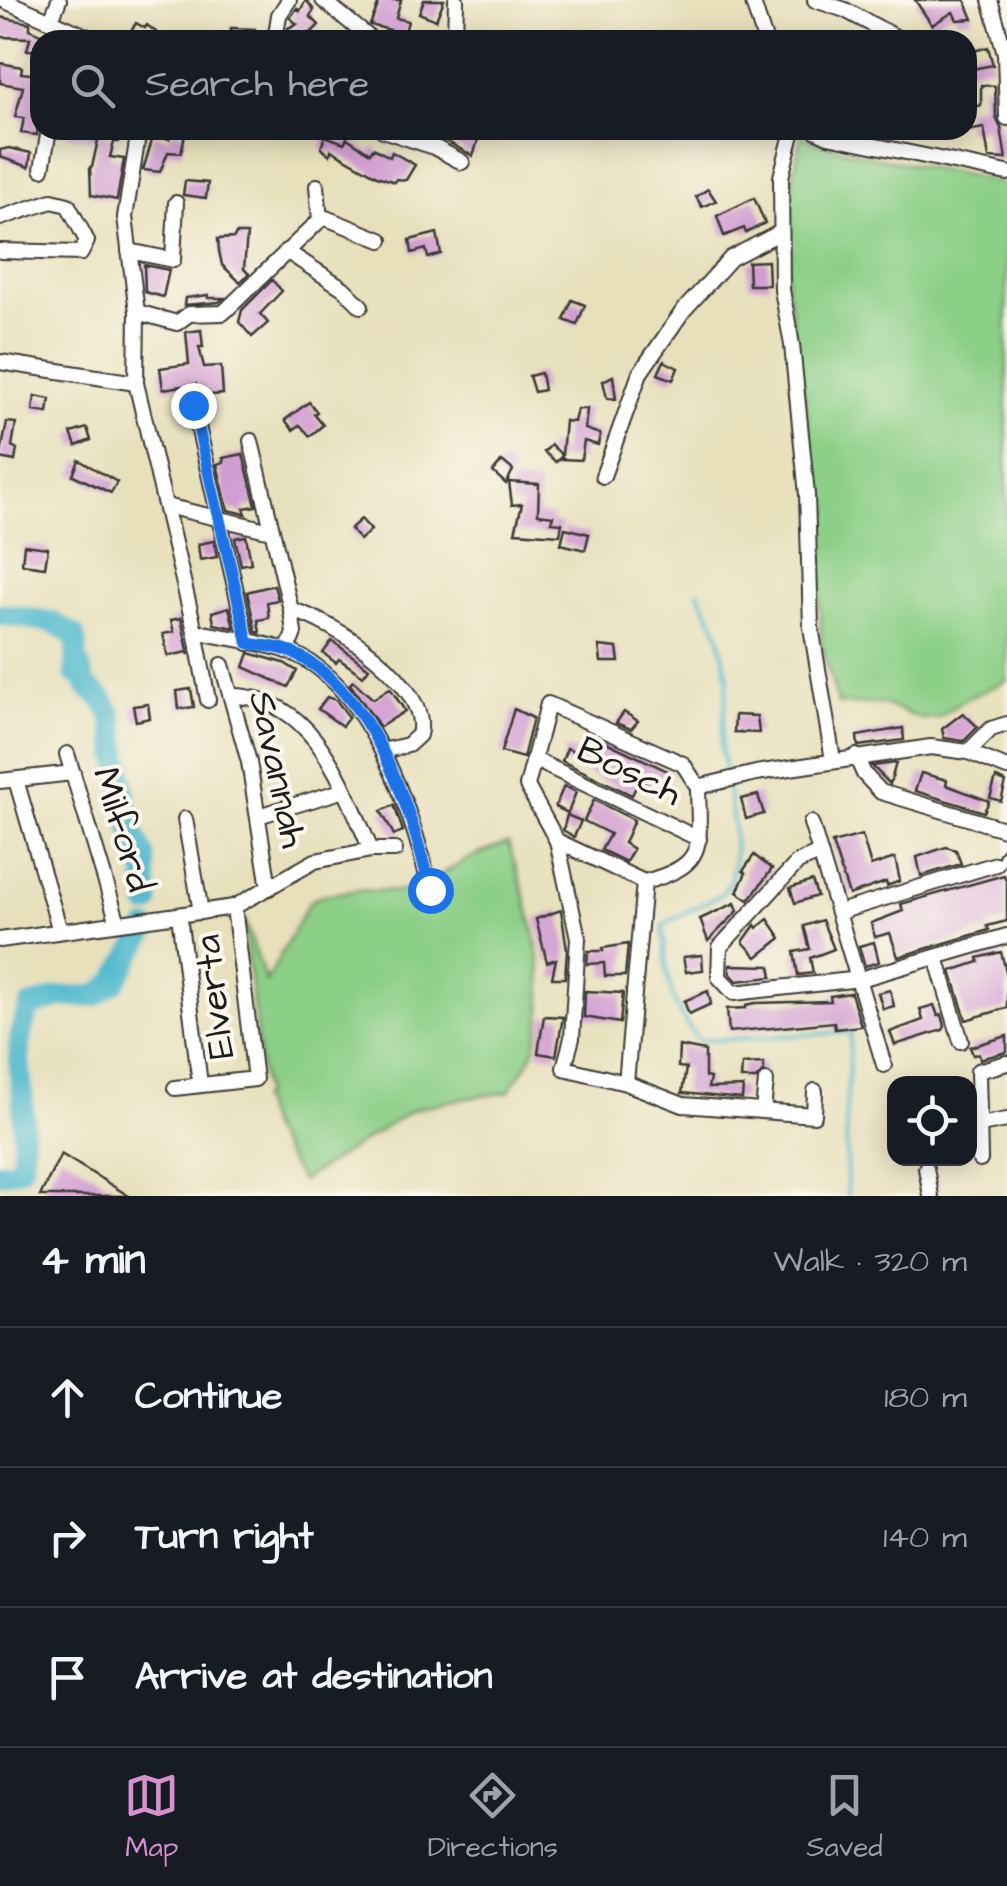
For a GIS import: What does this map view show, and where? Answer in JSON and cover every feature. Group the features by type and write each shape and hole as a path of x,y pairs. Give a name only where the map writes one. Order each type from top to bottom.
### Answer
{"street":[{"path":"2,0 51,20 62,30"},
{"path":"51,20 58,0"},
{"path":"276,30 278,15 290,0"},
{"path":"323,0 360,30"},
{"path":"455,30 456,0"},
{"path":"815,0 845,10 882,30"},
{"path":"990,0 1005,53 1007,118"},
{"path":"756,1 763,30"},
{"path":"42,169 47,140"},
{"path":"137,140 125,217 137,312 136,383 208,700"},
{"path":"413,140 462,162"},
{"path":"434,147 436,140"},
{"path":"791,140 782,177 782,290 792,345 807,495 811,627 833,760"},
{"path":"847,140 1007,173"},
{"path":"318,186 320,220"},
{"path":"0,218 52,201 68,205 87,241 82,253 0,251"},
{"path":"129,251 173,260 176,204"},
{"path":"137,312 177,322 189,314 223,313 326,218 380,240"},
{"path":"602,476 640,374 682,311 731,258 782,232"},
{"path":"286,251 343,288 360,306"},
{"path":"0,362 136,383"},
{"path":"193,405 248,643"},
{"path":"251,441 294,633 287,650"},
{"path":"166,506 271,530"},
{"path":"290,610 308,614 346,634 381,663 410,696 421,716 419,735 408,746 382,751"},
{"path":"195,631 287,650 338,687 360,710 415,828 430,890"},
{"name":"Savannah","path":"222,665 249,762 269,888"},
{"path":"232,696 260,700 296,717 345,790 371,850"},
{"path":"558,841 644,882 675,874 694,855 699,839 698,787 682,764 548,704 527,786 558,841 578,938 572,1038 564,1068 626,1083 683,1105 814,1115 815,1091"},
{"path":"968,752 992,729 1007,724"},
{"path":"698,787 756,773 930,747 968,752 1007,768"},
{"name":"Milford","path":"67,754 118,923"},
{"path":"856,756 864,774 881,792 1007,830"},
{"name":"Bosch","path":"533,759 699,839"},
{"path":"60,931 8,780 73,773"},
{"path":"258,816 345,790"},
{"path":"186,818 200,912"},
{"path":"811,823 884,1066"},
{"path":"1,936 234,907 315,861 371,850 396,850"},
{"path":"820,853 798,862 720,946 719,978 734,993 860,979 1007,936"},
{"path":"839,912 1003,859"},
{"path":"626,1083 644,882"},
{"name":"Elverta","path":"200,1084 255,1079 234,907"},
{"path":"175,1088 200,1084 179,915"},
{"path":"936,957 961,1041"},
{"path":"980,1160 978,1071 1007,1063"},
{"path":"763,1111 766,1081"},
{"path":"980,1126 1007,1120"},
{"path":"926,1168 931,1196"}],"green space":[{"path":"800,140 1007,185 1007,681 969,697 937,718 921,719 884,704 838,704 821,642 816,474 787,285 790,193"},
{"path":"508,843 531,920 541,973 539,1026 525,1068 508,1092 412,1110 301,1181 270,1131 260,1098 264,1095 242,912 266,982 309,902 323,895 359,890 410,892 474,856"}],"building":[{"path":"306,0 314,10 310,16 319,25 314,30 288,30 297,24 290,18 297,8 300,11"},
{"path":"380,0 401,0 396,18 408,21 406,30 370,25"},
{"path":"424,0 444,0 436,20 419,13"},
{"path":"915,0 965,0 973,19 957,20 953,12 932,25"},
{"path":"0,17 30,23 30,38 0,37"},
{"path":"136,23 153,30 132,30"},
{"path":"988,47 993,65 977,68 977,50"},
{"path":"0,63 22,67 21,73 30,74 30,134 21,133 24,118 15,117 23,87 0,83"},
{"path":"981,85 995,86 996,118 1006,159 989,158 984,128 977,129 977,106 981,105"},
{"path":"98,140 119,142 114,142 110,157 124,159 117,200 91,195"},
{"path":"152,140 184,140 181,153 168,152 160,172 143,170"},
{"path":"324,140 350,140 370,153 373,148 390,157 392,152 415,165 406,180 395,182 321,148"},
{"path":"446,140 478,140 473,156"},
{"path":"0,150 31,153 29,167 0,157"},
{"path":"185,181 208,183 206,198 183,195"},
{"path":"708,189 716,201 702,207 696,197"},
{"path":"754,198 765,223 746,233 744,228 724,236 717,216"},
{"path":"437,233 441,254 428,258 426,249 412,253 410,240"},
{"path":"236,234 247,234 244,269 249,274 240,282 222,265 218,239 234,238"},
{"path":"768,261 769,285 749,285 748,262"},
{"path":"144,265 169,270 163,297 145,292"},
{"path":"272,280 282,291 260,314 268,323 252,337 239,322 242,310"},
{"path":"185,298 224,298 219,302 184,305"},
{"path":"572,300 585,305 577,325 564,320"},
{"path":"201,330 203,347 199,347 204,367 221,366 223,394 198,396 196,384 163,389 160,368 189,364 186,332"},
{"path":"664,361 678,368 673,380 658,374"},
{"path":"541,373 544,390 534,392 529,376"},
{"path":"613,376 616,399 607,398 603,381"},
{"path":"35,396 50,399 48,413 33,411"},
{"path":"309,402 323,425 310,436 300,425 293,430 285,420"},
{"path":"577,409 587,409 585,429 600,434 598,445 584,441 581,460 562,456 556,462 544,452 551,445 562,455 565,421 574,422"},
{"path":"7,422 16,423 12,446 17,449 15,461 0,458"},
{"path":"87,428 91,440 76,446 71,433"},
{"path":"243,454 256,506 244,508 246,514 228,510 217,464 224,462 223,458"},
{"path":"79,460 117,482 111,493 73,475"},
{"path":"502,461 513,470 506,484 493,472"},
{"path":"509,482 539,484 538,514 553,516 551,522 562,523 560,535 515,532 522,504 512,505"},
{"path":"361,519 371,530 360,540 350,529"},
{"path":"565,528 589,534 585,550 561,544"},
{"path":"246,536 251,563 241,565 235,538"},
{"path":"214,541 217,557 200,560 198,544"},
{"path":"24,545 48,548 45,567 22,564"},
{"path":"274,585 278,600 267,602 269,618 258,620 260,633 256,632 247,592"},
{"path":"229,607 234,628 214,624 212,612"},
{"path":"181,618 189,655 188,652 168,656 163,634 174,632 171,620"},
{"path":"332,641 369,668 363,676 323,653"},
{"path":"599,646 617,648 619,662 601,662"},
{"path":"249,653 297,671 288,687 244,667"},
{"path":"353,681 373,699 390,688 405,711 380,727 350,684"},
{"path":"191,689 194,707 179,709 177,691"},
{"path":"327,697 336,700 349,717 342,726 318,709"},
{"path":"148,704 150,718 136,721 133,706"},
{"path":"514,709 533,718 523,758 501,752"},
{"path":"624,712 638,721 631,729 616,723"},
{"path":"963,713 978,727 964,741 944,738 942,729"},
{"path":"735,715 757,716 759,733 734,732"},
{"path":"903,728 904,740 858,746 857,736"},
{"path":"589,734 672,773 663,792 639,781 632,795 562,761 567,748 578,753"},
{"path":"896,763 890,784 872,766"},
{"path":"921,773 947,780 946,785 989,801 984,812 915,791"},
{"path":"996,778 1006,782 1001,801 990,798"},
{"path":"564,786 576,792 568,813 555,807"},
{"path":"758,795 764,814 746,819 741,799"},
{"path":"594,800 634,820 624,843 633,849 626,862 601,850 610,834 584,821"},
{"path":"394,805 403,831 394,835 381,811"},
{"path":"567,815 581,821 574,837 563,830"},
{"path":"862,835 871,866 895,858 900,881 849,895 832,843"},
{"path":"946,847 956,850 961,864 921,876 917,857"},
{"path":"754,855 772,869 749,900 737,892 746,873 743,871"},
{"path":"1004,875 1007,921 987,926 989,930 898,957 890,933 875,937 871,923 903,911 901,904"},
{"path":"812,881 817,896 795,903 790,888"},
{"path":"735,903 738,911 708,941 700,919"},
{"path":"561,910 567,950 565,978 552,978 556,959 547,962 536,919"},
{"path":"768,919 781,938 757,957 743,942 755,925 757,928"},
{"path":"822,920 834,949 810,958 813,973 798,975 794,952 810,949 804,926"},
{"path":"874,942 879,962 865,966 859,946"},
{"path":"628,944 625,976 605,976 604,963 587,964 588,951"},
{"path":"1001,952 1007,976 1007,1008 966,1020 951,971"},
{"path":"702,955 703,970 686,972 683,957"},
{"path":"730,965 770,966 772,977 737,981 730,973"},
{"path":"890,990 894,1006 883,1009 878,993"},
{"path":"585,991 623,993 620,1023 584,1017"},
{"path":"708,991 711,1004 689,1014 684,1001"},
{"path":"851,993 861,1026 835,1029 834,1022 729,1032 727,1009 746,1008 755,1003 831,1001 830,996"},
{"path":"934,1005 938,1016 942,1015 943,1030 895,1045 890,1032 923,1020 920,1009"},
{"path":"544,1016 563,1017 556,1056 538,1053"},
{"path":"1007,1036 1007,1052 980,1059 979,1054 973,1055 970,1047"},
{"path":"679,1046 705,1051 708,1088 743,1087 742,1099 682,1093 686,1068 678,1067"},
{"path":"764,1063 764,1071 756,1079 741,1079 742,1064"},
{"path":"61,1154 129,1196 40,1196"}],"waterway":[{"path":"698,591 719,634 728,679 721,745 726,775"},
{"path":"0,614 52,622 73,634 77,646 75,673"},
{"path":"77,660 86,686 103,700 112,716 130,825 144,855 148,904"},
{"path":"727,784 734,844 732,876 718,896 663,926 670,988 681,1015 700,1041 851,1032 847,1196"},
{"path":"0,1173 19,1169 22,1164 19,1047 30,1007 60,997 95,996 115,982 147,929"}],"route":[{"path":"193,405 248,643 287,650 316,668 360,710 415,828 430,890"}]}
